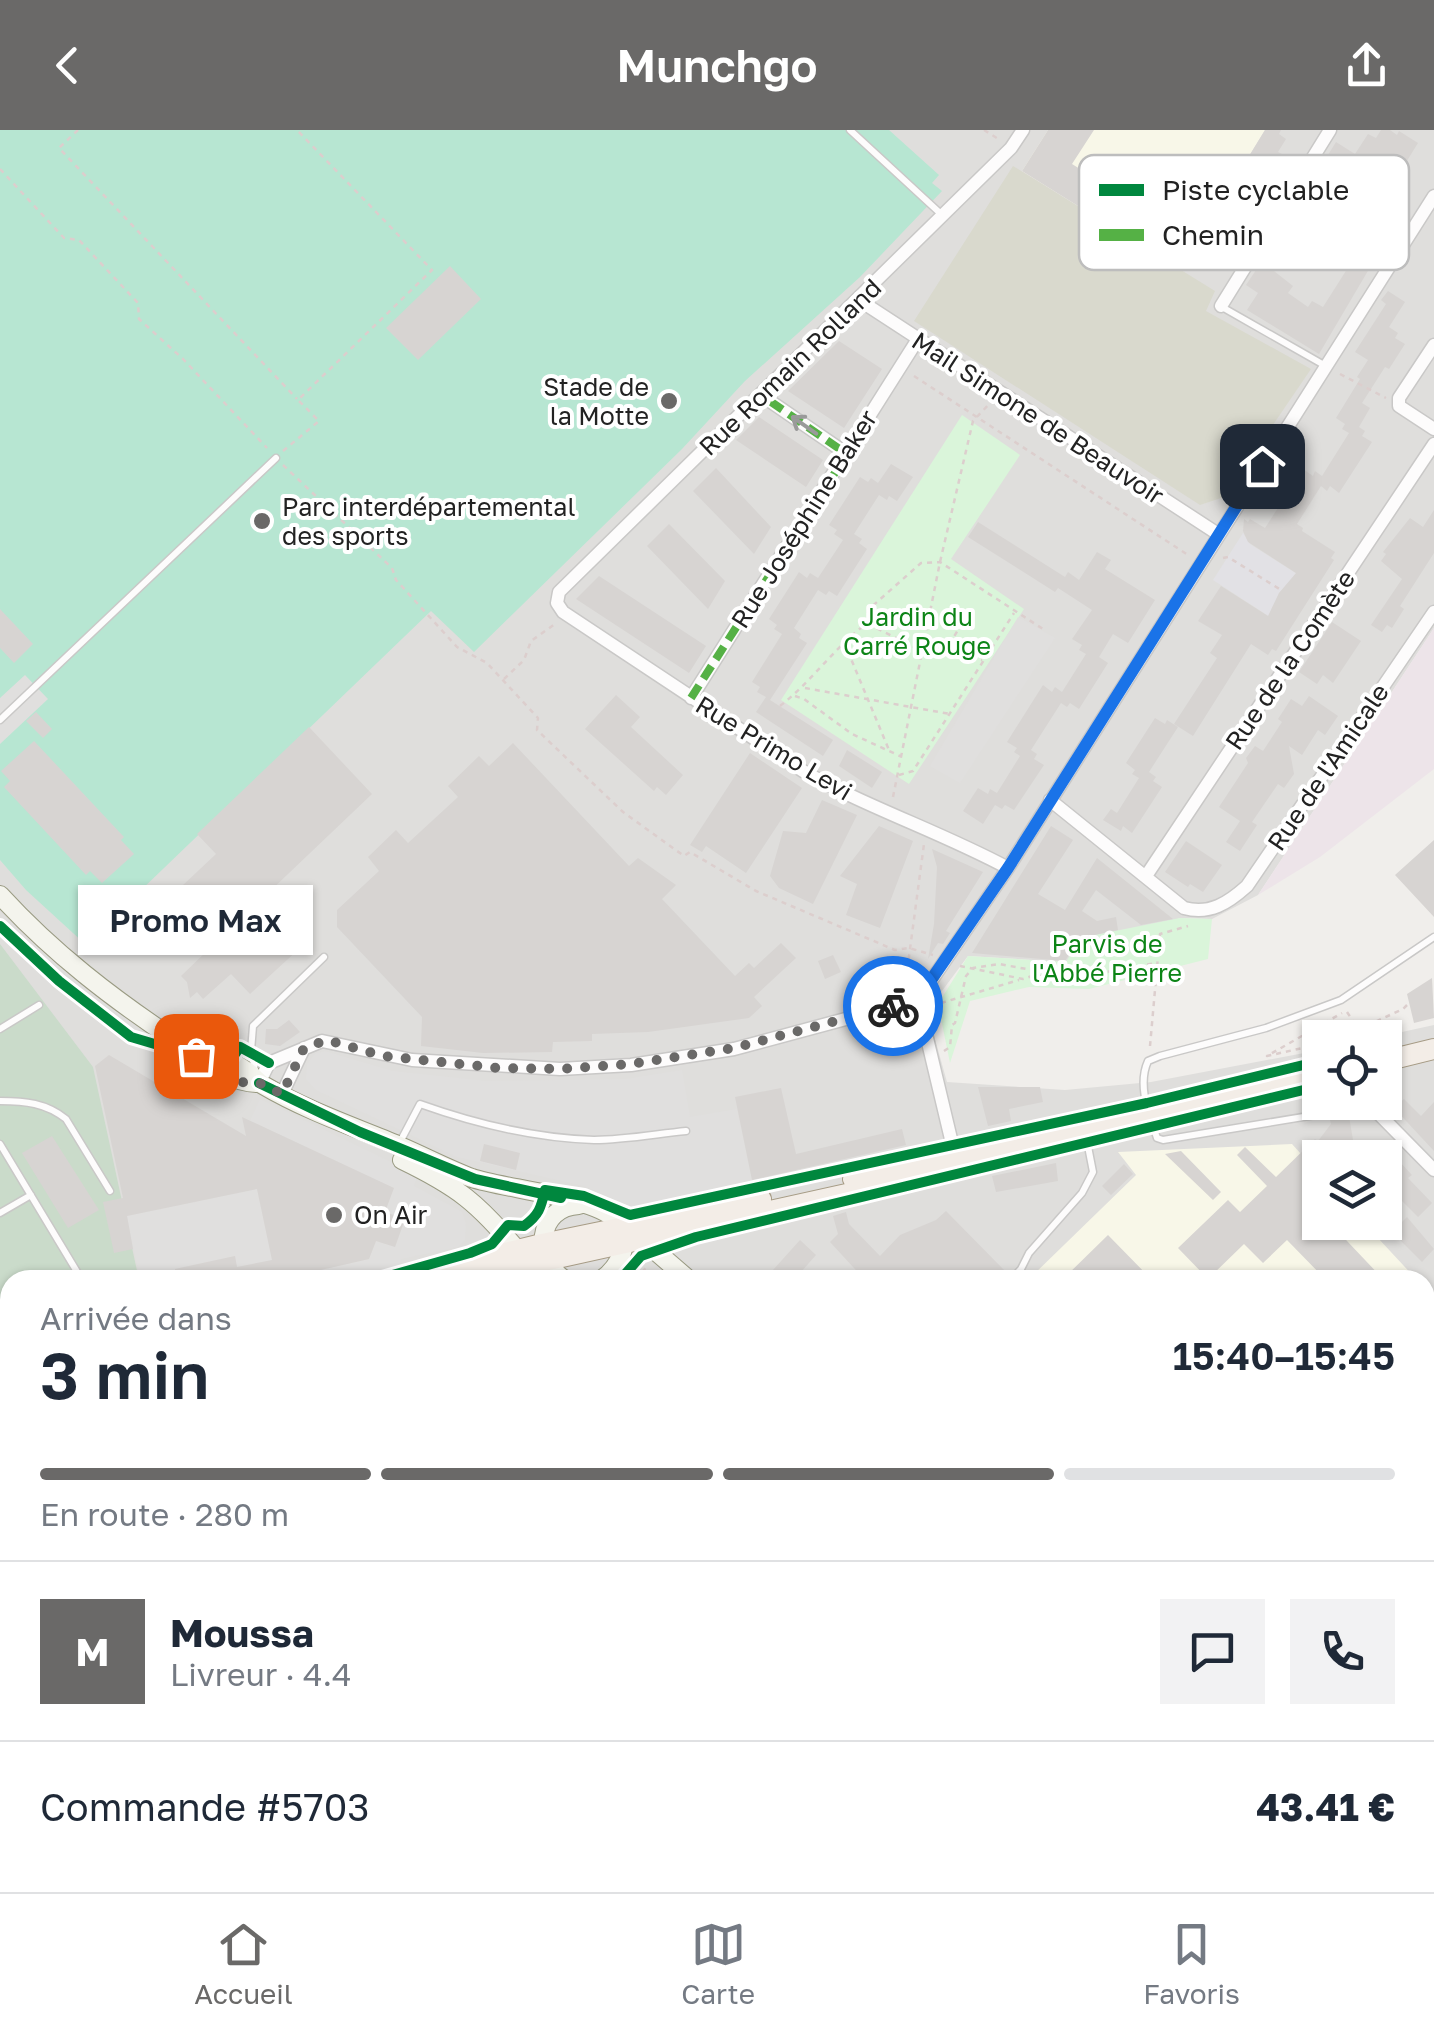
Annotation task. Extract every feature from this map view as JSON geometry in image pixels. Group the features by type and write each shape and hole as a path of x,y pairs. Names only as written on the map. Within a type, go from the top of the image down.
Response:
{"main road":[{"path":"0,896 102,990 182,1044 235,1064 259,1083 360,1132 475,1179 585,1205 609,1215 622,1235 652,1250 677,1270"},
{"path":"1402,1056 1434,1049"},
{"path":"652,1250 1063,1129 1085,1129 1302,1080"},
{"path":"360,1132 378,1148 473,1200 518,1251"},
{"path":"491,1270 544,1252 845,1182 957,1161"},
{"path":"558,1270 544,1252 546,1227 556,1214 572,1205 585,1205"},
{"path":"612,1270 617,1265 622,1235"},
{"path":"448,1270 518,1251 544,1252"}],"street":[{"name":"Rue Romain Rolland","path":"560,608 559,592 943,216 1011,148 1022,130"},
{"path":"1315,155 1330,130"},
{"path":"1409,235 1434,196"},
{"path":"1221,306 1243,270"},
{"path":"259,1083 269,1063 327,1040 383,1056 498,1068 631,1064 734,1048 866,1014 894,1006 911,990 931,980 1008,868 1387,270"},
{"name":"Mail Simone de Beauvoir","path":"858,300 1218,534"},
{"name":"Rue Joséphine Baker","path":"691,698 918,339"},
{"path":"1434,344 1400,398 1399,406 1434,429"},
{"path":"761,395 847,454"},
{"name":"Rue de la Comète","path":"1146,876 1434,444"},
{"name":"Rue Primo Levi","path":"560,608 828,785 1008,868"},
{"name":"Rue de l'Amicale","path":"1196,911 1211,910 1232,900 1247,886 1434,612"},
{"path":"1050,800 1184,908 1196,911"},
{"path":"911,990 957,1161"},
{"path":"282,1094 304,1048"},
{"path":"1384,1120 1434,1170"}],"lane":[{"path":"850,130 943,216"},
{"path":"1221,306 1326,366"},
{"path":"0,720 276,458"},
{"path":"1302,1117 1163,1140 1158,1138 1150,1114 1142,1077 1149,1060 1266,1028 1341,1000 1434,938"},
{"path":"259,1083 251,1051 253,1026 324,956"},
{"path":"0,1029 39,1005"},
{"path":"0,1101 32,1102 66,1119 110,1191"},
{"path":"398,1145 420,1104 465,1120 526,1133 596,1140 686,1131"},
{"path":"1019,1270 1028,1252 1082,1194 1093,1172 1085,1129"},
{"path":"0,1144 76,1270"},
{"path":"0,1213 30,1194"}],"path":[{"path":"78,130 59,148 319,421 276,458"},
{"path":"297,130 432,270 298,400"},
{"path":"984,130 1011,148"},
{"path":"0,169 64,238 79,240 138,303 140,319 276,458 392,568 396,580 457,646 487,663 538,718 537,730 623,812 684,856 690,852 756,891 895,950 909,948 938,956"},
{"path":"1326,366 1399,406"},
{"path":"900,367 1200,563 1228,556 1282,590"},
{"path":"891,811 940,562 973,421 1000,393"},
{"path":"780,706 804,688 844,641 866,624 868,610 920,563 940,562 1046,630"},
{"path":"503,680 524,660 531,641 553,628 560,608"},
{"path":"898,775 913,771 1016,610"},
{"path":"944,653 969,612"},
{"path":"866,624 922,652 985,661"},
{"path":"844,641 890,753"},
{"path":"804,688 952,714"},
{"path":"793,696 804,699 852,734 902,756"},
{"path":"911,990 909,948 924,842 916,824"},
{"path":"1149,1060 1160,934 1187,928 1196,911"},
{"path":"941,1054 950,1048 952,1025 966,976 973,968 999,964 1032,970 1032,976"},
{"path":"932,996 940,1003 1032,976 1084,976 1156,964"},
{"path":"954,965 1023,979"},
{"path":"1380,1020 1409,1003"},
{"path":"1330,1020 1346,1011 1352,1020"},
{"path":"1302,1036 1267,1056 1302,1048"},
{"path":"629,1270 652,1250"},
{"path":"645,1270 652,1250"}],"shaded area":[{"path":"0,130 1434,130 1434,628 1258,895 1212,919 1180,918 1067,962 968,956 939,995 943,1004 928,1014 947,1082 1065,1090 1151,1082 1302,1053 1302,1120 1402,1120 1402,1032 1434,1025 1434,1270 0,1270"},
{"path":"1048,130 1265,130 1250,155 1079,155 1079,207 1022,171"},
{"path":"1013,166 1079,207 1079,270 1181,270 1215,291 1206,311 1311,369 1224,497 1200,505 914,321"},
{"path":"1243,533 1250,544 1297,574 1279,593 1270,617 1213,580"},
{"path":"1018,617 1055,638 960,783 930,766"},
{"path":"1434,628 1434,769 1320,857 1258,895"},
{"path":"25,675 48,699 0,744 0,698"},
{"path":"325,1051 393,1071 486,1081 626,1079 682,1070 690,1117 737,1109 752,1180 635,1208 584,1186 457,1157 316,1090 306,1079 307,1064 316,1053"},
{"path":"260,1099 418,1175 414,1186 462,1212 465,1240 458,1247 401,1259 398,1270 321,1270 369,1259 376,1241 395,1247 405,1220 385,1212 393,1188 250,1121"},
{"path":"1292,1144 1302,1155 1302,1240 1380,1240 1408,1270 1038,1270 1136,1175 1118,1152"},
{"path":"257,1189 275,1270 243,1270 237,1267 234,1256 175,1270 138,1270 127,1216"}],"green space":[{"name":"Parc interdépartemental des sports","path":"0,130 889,130 939,175 932,183 942,191 860,277 745,381 682,449 474,652 431,611 85,944 26,890 0,860"},
{"name":"Jardin du Carré Rouge","path":"962,415 1020,455 951,559 1024,609 909,784 781,700"},
{"name":"Parvis de l'Abbé Pierre","path":"1180,918 1212,919 1208,959 1089,989 1029,987 970,1001 950,1063 938,1004 968,956 1066,962 1080,938"},
{"path":"0,944 93,1067 137,1270 0,1270"}],"building":[{"path":"1048,130 1094,130 1072,164 1079,168 1079,207 1022,171"},
{"path":"1265,130 1281,130 1279,134 1286,139 1278,152 1284,155 1250,155"},
{"path":"1381,130 1397,135 1399,131 1418,143 1409,158 1328,155 1336,142 1355,154 1368,134 1376,138"},
{"path":"450,266 481,299 418,360 386,328"},
{"path":"1256,270 1275,270 1293,286 1288,293 1308,307 1312,301 1323,307 1346,270 1368,270 1319,354 1247,310 1258,293 1246,285"},
{"path":"1388,291 1405,302 1389,327 1398,333 1395,338 1405,344 1362,403 1370,408 1359,427 1365,431 1362,436 1372,442 1339,493 1330,486 1327,491 1321,486 1297,524 1335,552 1331,558 1334,560 1276,651 1272,649 1268,655 1251,644 1193,736 1174,724 1217,658 1210,653 1222,635 1198,621 1221,586 1268,616 1279,593 1296,573 1248,542 1243,531 1244,519 1265,528 1303,469 1313,476 1315,471 1322,476 1349,433 1336,418 1368,360 1355,352 1386,304 1381,300"},
{"path":"839,341 882,369 844,428 788,391"},
{"path":"759,417 823,460 806,487 736,440"},
{"path":"891,464 913,477 897,501 879,495 854,534 867,549 837,596 818,590 794,628 807,643 770,700 833,740 823,756 756,712 766,697 757,692 760,687 752,682 782,634 769,619 799,572 807,578 810,573 818,578 843,540 829,525 860,477 878,483"},
{"path":"716,468 771,527 754,554 693,491"},
{"path":"1434,510 1434,553 1400,606 1404,609 1392,628 1387,625 1382,632 1371,625 1402,579 1381,561 1386,554 1383,552 1410,518 1423,527"},
{"path":"978,522 1065,577 1068,572 1079,580 1097,552 1111,560 1105,569 1155,600 1128,643 1113,634 1099,657 1108,663 1079,709 1061,703 1031,750 1037,754 1034,759 1044,765 1014,810 995,805 983,824 963,811 978,788 988,794 990,789 997,793 1020,756 1014,752 1017,748 1007,742 1043,685 1052,692 1055,687 1062,692 1086,654 1079,650 1082,645 1072,639 1092,610 1058,588 1055,592 968,537"},
{"path":"669,524 725,581 708,609 647,546"},
{"path":"599,576 706,646 689,673 576,599"},
{"path":"0,609 33,644 14,663 0,648"},
{"path":"1332,622 1361,641 1333,683 1323,675 1317,684 1299,672"},
{"path":"616,695 640,717 631,727 683,775 666,795 657,787 654,791 585,729"},
{"path":"1309,696 1338,716 1325,735 1318,730 1302,755 1289,746 1294,774 1284,788 1278,784 1252,822 1257,825 1240,851 1226,842 1240,821 1219,807 1255,746 1263,751 1291,699 1302,706"},
{"path":"36,712 52,729 43,738 26,721"},
{"path":"1155,718 1178,727 1149,772 1162,787 1132,833 1123,826 1121,831 1103,820 1111,809 1117,813 1139,778 1126,763"},
{"path":"309,727 372,794 267,894 277,904 267,914 300,948 250,994 231,974 203,999 197,992 190,998 187,982 181,976 209,949 165,902 216,854 197,834"},
{"path":"34,741 124,837 121,840 134,854 102,883 90,871 86,875 4,787 10,781 1,771"},
{"path":"513,743 629,866 638,858 676,885 662,899 735,976 749,963 754,968 781,943 796,958 754,997 762,1006 749,1018 648,1032 592,1034 592,1041 553,1042 552,1052 483,1053 421,1046 422,1017 337,927 337,910 379,871 368,857 396,830 408,843 458,797 448,786 479,756 489,766"},
{"path":"847,750 882,772 872,788 839,766"},
{"path":"750,753 802,788 746,873 706,846 702,852 690,845"},
{"path":"822,800 857,815 813,904 779,888 770,876 783,831 806,833"},
{"path":"879,826 913,841 880,928 846,915 857,884 840,876"},
{"path":"1051,826 1073,840 1038,894 1065,910 1097,858 1173,919 1141,925 1096,890 1082,911 1097,921 1116,917 1118,930 1080,938 1065,961 972,953"},
{"path":"1434,840 1434,917 1395,875"},
{"path":"1186,841 1222,865 1203,892 1165,872"},
{"path":"932,849 983,872 946,931 950,933 928,959 937,867"},
{"path":"833,955 841,972 825,979 818,961"},
{"path":"1432,978 1434,1018 1414,1023 1407,994"},
{"path":"289,1020 300,1032 280,1046 265,1044 266,1029 277,1029"},
{"path":"109,1055 246,1136 242,1117 394,1188 385,1212 405,1219 395,1247 376,1241 369,1259 321,1270 175,1270 235,1256 237,1267 272,1260 257,1189 127,1216 133,1249 114,1253 103,1202 123,1198 95,1066"},
{"path":"978,1087 1040,1087 1043,1102 1009,1109 1011,1121 988,1126"},
{"path":"781,1088 796,1154 902,1129 906,1145 752,1180 735,1097"},
{"path":"1402,1101 1421,1116 1434,1102 1434,1151 1402,1117"},
{"path":"1330,1120 1350,1120 1353,1140 1319,1140"},
{"path":"52,1136 99,1210 68,1228 22,1153"},
{"path":"484,1144 520,1153 516,1170 480,1161"},
{"path":"1245,1147 1276,1177 1302,1152 1302,1240 1346,1240 1375,1270 1316,1270 1287,1240 1263,1263 1244,1244 1217,1270 1199,1270 1178,1248 1228,1200 1240,1212 1267,1186 1237,1155"},
{"path":"1181,1151 1221,1192 1213,1200 1165,1154"},
{"path":"1056,1163 1058,1181 996,1192 992,1176"},
{"path":"1124,1164 1133,1174 1111,1195 1102,1186"},
{"path":"1402,1164 1412,1175 1408,1178 1432,1203 1418,1217 1402,1201"},
{"path":"946,1211 1004,1270 856,1270 830,1242 838,1234 833,1216 846,1212 849,1224 880,1256 900,1235 936,1220"},
{"path":"1407,1217 1434,1249 1422,1262 1400,1240 1402,1222"},
{"path":"1108,1235 1142,1270 1072,1270"},
{"path":"800,1240 816,1255 803,1270 773,1270"}],"marked path":[{"path":"691,698 847,454 761,395"}],"cycle path":[{"path":"0,926 59,981 131,1037 158,1045 217,1079 240,1047 269,1063"},
{"path":"410,1270 492,1244 508,1225 524,1226 541,1206 545,1190 584,1196 630,1215 1147,1103 1302,1065"},
{"path":"259,1083 360,1132 475,1179 561,1198"},
{"path":"629,1270 641,1256 696,1237 1302,1090"}],"way so far":[{"path":"196,1056 228,1076 245,1083 259,1083 282,1094 304,1048 322,1040 412,1060 560,1069 631,1064 734,1048 893,1006"}],"place":[{"name":"Stade de la Motte","path":"669,401"},
{"name":"Parc interdépartemental des sports","path":"262,521"},
{"name":"Promo Max","path":"196,1056"},
{"name":"On Air","path":"334,1215"}],"route":[{"path":"893,1006 931,980 1008,868 1262,466"}]}
